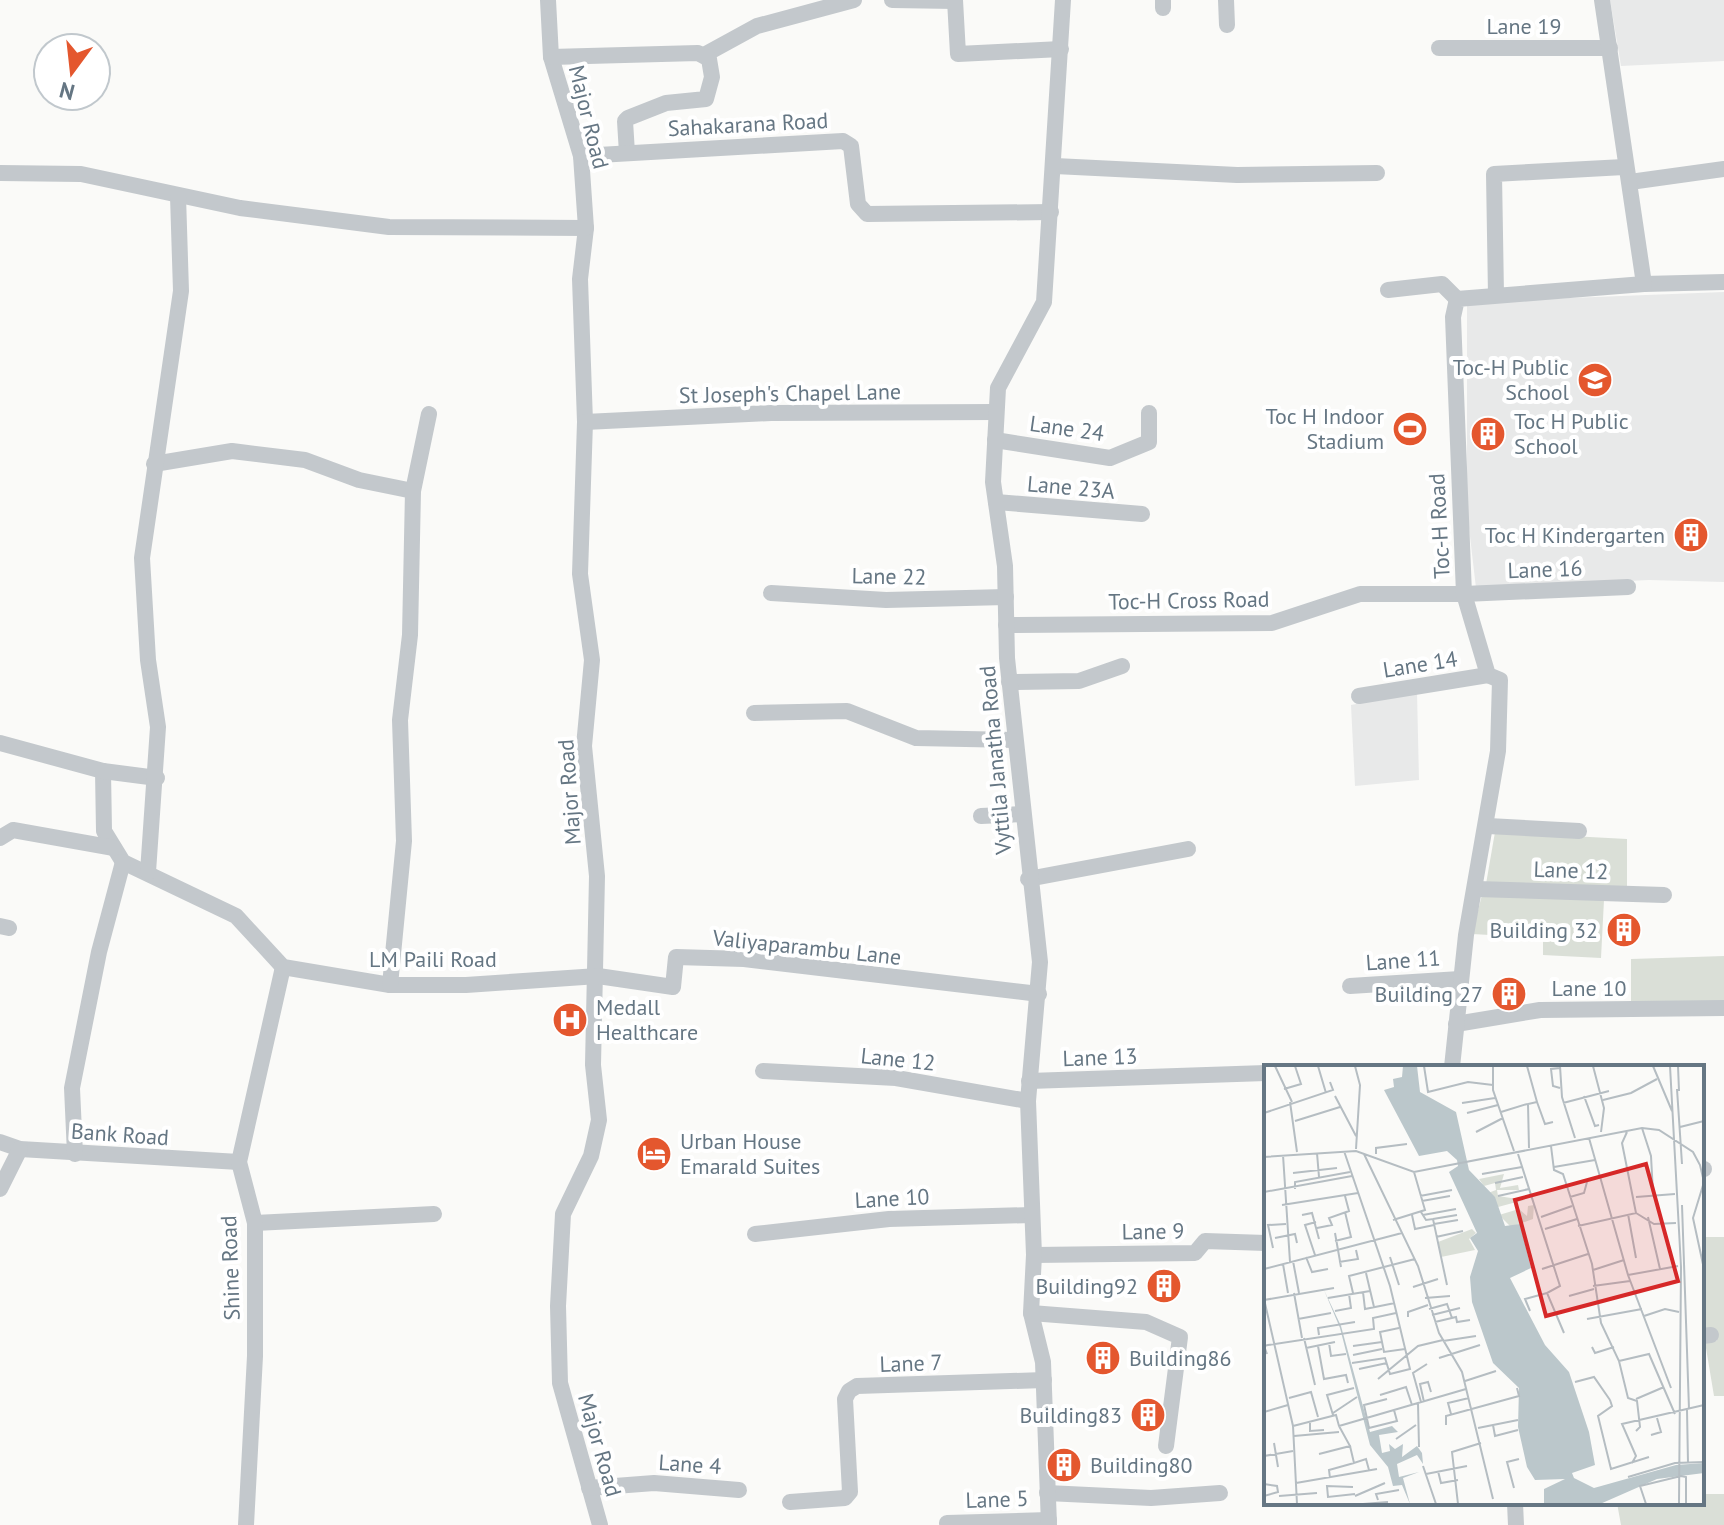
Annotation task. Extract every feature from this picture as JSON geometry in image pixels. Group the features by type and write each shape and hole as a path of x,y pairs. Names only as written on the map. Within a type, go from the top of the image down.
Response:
{"street":[{"name":"Major Road","path":"548,0 551,57 581,156 586,228 580,279 585,422 580,574 592,660 584,746 597,876 598,976 593,1065 599,1120 591,1156 563,1214 558,1306 560,1383 600,1525"},
{"path":"551,57 704,55 757,26 854,0"},
{"path":"892,0 955,1 958,54 1061,49"},
{"name":"Vyttila Janatha Road","path":"1049,1522 1044,1380 1031,1313 1034,1255 1028,1101 1040,962 1028,879 1009,682 1006,597 996,502 995,440 998,388 1044,302 1055,166 1063,0"},
{"path":"1226,0 1227,25"},
{"path":"1602,0 1644,284"},
{"name":"Lane 19","path":"1439,48 1610,48"},
{"path":"627,153 625,127 628,118 666,103 706,99 712,64 704,55"},
{"name":"Sahakarana Road","path":"581,156 843,141 853,149 858,204 867,214 1051,212"},
{"path":"1055,166 1237,175 1377,173"},
{"path":"1496,295 1494,174 1627,175 1724,169"},
{"path":"0,173 81,174 240,208 389,227 586,228"},
{"path":"148,872 157,778 158,727 148,660 142,558 181,291 178,196"},
{"path":"1388,290 1442,284 1457,299 1644,284 1724,282"},
{"name":"Toc-H Road","path":"1452,1065 1460,979 1488,826 1498,751 1500,680 1488,675 1464,594 1453,317 1457,299"},
{"name":"St Joseph's Chapel Lane","path":"585,422 771,413 996,412"},
{"name":"Lane 24","path":"995,440 1110,458 1149,442 1149,413"},
{"path":"390,985 404,841 400,720 410,635 413,491 429,414"},
{"path":"154,464 232,451 305,460 359,480 413,491"},
{"name":"Lane 23A","path":"996,502 1142,514"},
{"name":"Lane 16","path":"1464,594 1628,587"},
{"name":"Lane 22","path":"771,593 886,600 1006,597"},
{"name":"Toc-H Cross Road","path":"1006,625 1272,623 1360,594 1464,594"},
{"path":"1009,682 1079,681 1122,666"},
{"name":"Lane 14","path":"1359,696 1488,675"},
{"path":"754,713 847,711 916,738 1015,740"},
{"path":"0,743 103,771 157,778"},
{"path":"75,1154 72,1088 118,855 104,831 103,771"},
{"path":"981,816 1023,814"},
{"path":"1488,826 1579,831"},
{"path":"0,838 13,830 118,855 236,916 283,967"},
{"path":"1028,879 1188,849"},
{"name":"Lane 12","path":"1477,889 1664,895"},
{"name":"Valiyaparambu Lane","path":"598,976 673,987 676,957 744,959 1039,994"},
{"name":"LM Paili Road","path":"283,967 390,985 466,985 598,976"},
{"name":"Shine Road","path":"246,1525 255,1356 255,1223 239,1162 283,967"},
{"name":"Lane 11","path":"1350,986 1460,979"},
{"name":"Lane 10","path":"1456,1024 1540,1010 1724,1008"},
{"name":"Lane 12","path":"763,1071 896,1078 1028,1101"},
{"name":"Lane 13","path":"1029,1081 1264,1073"},
{"name":"Bank Road","path":"0,1142 20,1149 75,1154 239,1162"},
{"path":"0,1189 20,1149"},
{"path":"255,1223 434,1214"},
{"name":"Lane 10","path":"755,1234 889,1219 1031,1215"},
{"name":"Lane 9","path":"1034,1255 1195,1253 1205,1241 1264,1243"},
{"path":"1031,1313 1146,1322 1180,1337 1166,1446"},
{"name":"Lane 7","path":"790,1502 845,1498 850,1492 845,1399 849,1391 857,1386 1044,1380"},
{"name":"Lane 4","path":"589,1488 654,1483 739,1490"},
{"path":"1047,1493 1151,1498 1220,1493"},
{"path":"1515,1505 1516,1525"},
{"name":"Lane 5","path":"947,1523 1049,1522"}],"shaded area":[{"path":"1610,0 1724,0 1724,61 1621,66"},
{"name":"Toc-H Public School","path":"1724,292 1724,582 1649,580 1476,588 1467,511 1467,302"},
{"path":"1417,692 1419,780 1355,786 1351,705"},
{"path":"1495,832 1627,839 1627,888 1486,884"},
{"path":"1482,895 1604,900 1601,958 1543,955 1543,938 1472,934"},
{"path":"1724,956 1724,1003 1631,1003 1631,959"},
{"path":"1704,1237 1724,1237 1724,1396 1714,1396 1705,1342 1717,1341 1715,1330 1704,1330"},
{"path":"1704,1494 1724,1494 1724,1525 1621,1525 1617,1505 1704,1505"}],"place":[{"name":"Toc-H Public School","path":"1595,380"},
{"name":"Toc H Indoor Stadium","path":"1410,429"},
{"name":"Toc H Public School","path":"1488,434"},
{"name":"Toc H Kindergarten","path":"1691,535"},
{"name":"Building 32","path":"1624,930"},
{"name":"Building 27","path":"1509,994"},
{"name":"Medall Healthcare","path":"570,1020"},
{"name":"Urban House Emarald Suites","path":"654,1154"},
{"name":"Building92","path":"1164,1286"},
{"name":"Building86","path":"1103,1358"},
{"name":"Building83","path":"1148,1415"},
{"name":"Building80","path":"1064,1465"}]}
